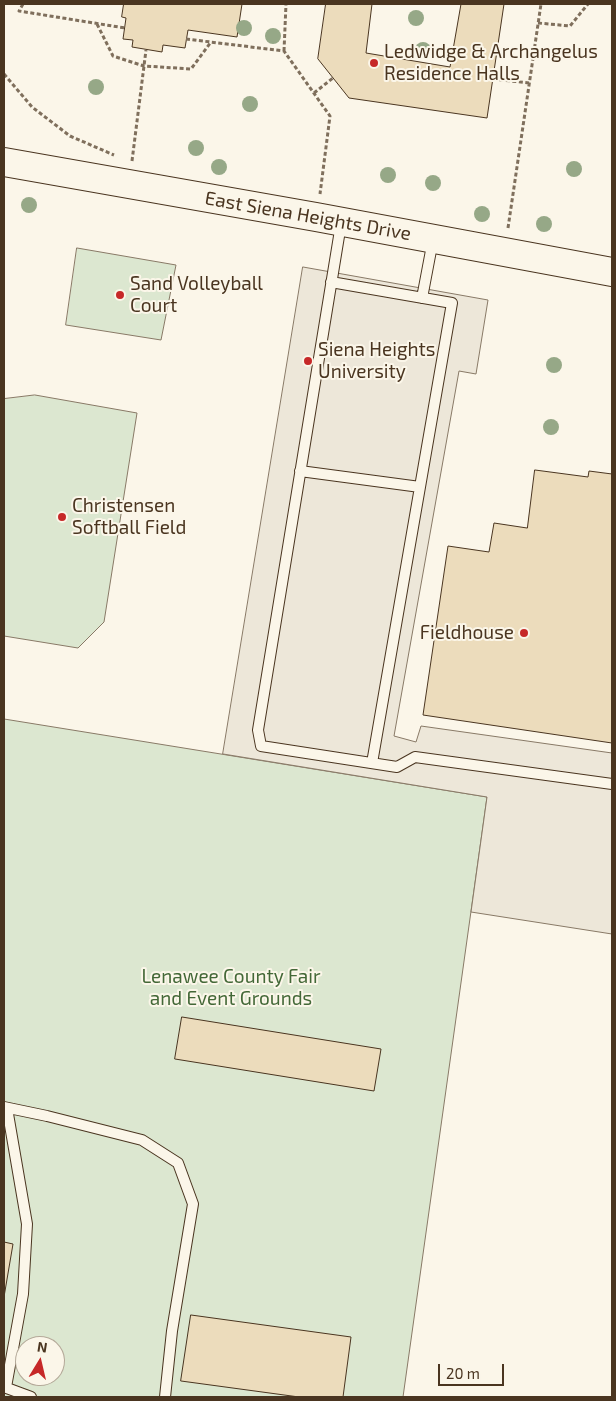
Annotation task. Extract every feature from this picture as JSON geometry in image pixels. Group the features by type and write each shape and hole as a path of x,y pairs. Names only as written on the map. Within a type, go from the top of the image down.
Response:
{"street":[{"name":"East Siena Heights Drive","path":"4,162 612,272"}],"lane":[{"path":"341,222 258,730 261,746 397,767 415,757 612,784"},
{"path":"422,298 433,239"},
{"path":"332,282 452,303 372,763"},
{"path":"300,471 420,487"},
{"path":"31,1397 5,1387 23,1294 27,1224 5,1107 142,1140 178,1163 194,1204 172,1330 165,1397"}],"path":[{"path":"23,4 19,11 125,28"},
{"path":"286,4 284,51 330,116 320,196"},
{"path":"508,229 541,4"},
{"path":"538,22 570,26 588,4"},
{"path":"97,24 113,56 144,66 191,69 211,42"},
{"path":"186,39 284,51"},
{"path":"4,74 32,107 70,136 132,163 146,50"},
{"path":"313,93 333,78"},
{"path":"493,79 529,83"}],"green space":[{"name":"Sand Volleyball Court","path":"77,248 176,265 161,340 66,325"},
{"name":"Christensen Softball Field","path":"35,395 137,413 104,622 78,648 4,636 4,399"},
{"name":"Lenawee County Fair and Event Grounds","path":"4,719 487,797 403,1397 4,1397"}],"shaded area":[{"path":"303,267 488,300 476,374 459,371 394,736 416,742 421,726 612,753 612,934 471,912 487,797 223,754"}],"building":[{"path":"124,4 242,4 237,37 188,30 185,48 163,45 162,52 132,47 133,40 123,39 126,18 122,17"},
{"name":"Ledwidge & Archangelus Residence Halls","path":"326,4 372,4 366,53 450,67 461,4 504,4 487,118 349,98 318,59"},
{"name":"Fieldhouse","path":"535,470 588,477 589,471 612,474 612,743 423,715 448,546 489,552 494,523 527,528"},
{"path":"182,1017 381,1049 374,1091 175,1059"},
{"path":"4,1242 13,1244 4,1297"},
{"path":"191,1315 351,1337 343,1397 299,1397 181,1381"}],"place":[{"name":"Ledwidge & Archangelus Residence Halls","path":"374,63"},
{"name":"Sand Volleyball Court","path":"120,295"},
{"name":"Siena Heights University","path":"308,361"},
{"name":"Christensen Softball Field","path":"62,517"},
{"name":"Fieldhouse","path":"524,633"}]}
